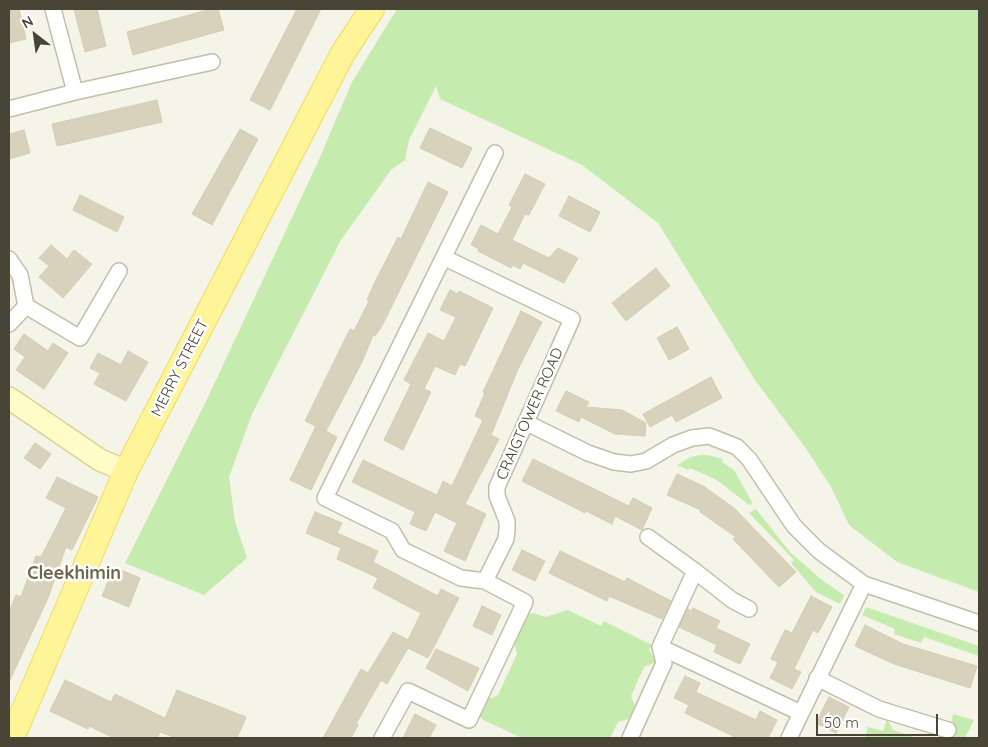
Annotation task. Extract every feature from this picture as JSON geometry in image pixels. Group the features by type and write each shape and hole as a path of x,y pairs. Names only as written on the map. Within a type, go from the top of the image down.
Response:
{"main road":[{"name":"MERRY STREET","path":"12,738 126,471 343,53 372,9"},
{"path":"9,398 100,460 126,471"}],"street":[{"path":"53,9 75,92"},
{"path":"9,109 75,92 212,62"},
{"path":"382,738 408,691 470,720 525,602 485,581 461,578 403,550 392,531 325,498 495,153"},
{"name":"CRAIGTOWER ROAD","path":"444,258 572,319 498,488 497,496 507,521 506,539 485,581"},
{"path":"9,259 20,275 26,306 80,338 119,271"},
{"path":"9,324 26,306"},
{"path":"527,423 588,453 614,462 631,464 646,461 673,445 692,438 709,436 737,447 750,459 794,526 820,551 864,584 979,623"},
{"path":"648,537 732,600 749,610"},
{"path":"630,738 664,664 660,646 695,571"},
{"path":"789,738 864,584"},
{"path":"660,646 801,713"},
{"path":"817,678 879,710 948,730"}],"green space":[{"path":"397,9 979,9 979,592 897,562 849,525 831,487 805,447 755,380 658,223 582,165 440,99 436,86 409,140 405,160 391,170 341,240 252,414 229,477 235,522 247,558 204,595 125,563 209,395 317,164 352,82"},
{"path":"699,455 723,459 722,462 734,470 753,504 749,505 717,480 690,468 688,470 677,465"},
{"path":"756,509 790,552 822,580 844,595 840,604 816,592 791,563 794,560 749,513"},
{"path":"866,607 979,646 979,656 924,637 921,643 894,634 895,629 862,615"},
{"path":"568,610 601,626 604,621 652,645 649,650 656,662 644,667 631,696 635,706 629,719 618,722 610,738 522,738 483,720 479,715 486,700 498,695 517,654 514,643 527,615 534,613 545,617"},
{"path":"953,714 974,720 965,738 948,738"},
{"path":"887,719 893,730 917,738 865,738 868,727 883,731"}],"building":[{"path":"9,9 19,9 26,39 9,43"},
{"path":"74,9 97,9 106,46 85,52"},
{"path":"211,9 218,9 224,30 133,55 127,32"},
{"path":"297,9 321,9 270,110 250,100"},
{"path":"157,100 162,122 57,146 52,124"},
{"path":"430,128 472,148 462,168 420,148"},
{"path":"240,129 258,139 212,225 192,214"},
{"path":"24,130 30,153 9,159 9,134"},
{"path":"525,174 545,184 529,215 525,214 512,240 549,258 558,248 578,258 564,283 523,263 520,269 513,265 511,268 478,251 479,249 471,245 481,225 498,234 512,207 509,205"},
{"path":"428,182 448,192 382,326 375,336 373,335 362,362 326,431 305,421 350,329 354,331 369,301 367,300 374,284 398,237 401,239"},
{"path":"80,195 124,217 117,232 73,210"},
{"path":"569,196 600,212 590,232 559,216"},
{"path":"51,245 67,259 74,250 92,264 63,298 39,277 49,266 39,258"},
{"path":"656,268 670,286 626,321 612,303"},
{"path":"450,290 458,294 459,291 493,308 465,366 460,364 455,375 435,366 424,389 431,392 403,450 384,440 411,384 404,380 428,333 444,341 456,317 440,310"},
{"path":"521,311 542,322 518,369 491,435 499,439 465,504 486,514 465,561 444,551 457,523 435,512 426,531 410,524 415,512 352,482 363,460 437,495 443,481 452,486 483,420 475,416 485,393 483,392"},
{"path":"677,327 689,349 669,360 657,338"},
{"path":"24,334 48,351 53,343 68,353 44,389 16,370 25,357 14,349"},
{"path":"128,351 148,362 126,401 94,384 100,373 90,368 98,353 121,365"},
{"path":"711,377 722,398 676,422 672,415 650,427 643,414"},
{"path":"566,391 589,402 586,407 622,410 646,423 645,436 615,434 581,417 579,422 556,411"},
{"path":"316,426 337,437 311,490 290,480"},
{"path":"35,443 51,454 40,469 24,458"},
{"path":"533,459 629,506 633,498 652,508 642,530 615,516 612,524 586,511 585,513 522,481"},
{"path":"677,474 703,486 734,508 796,572 779,587 733,539 736,537 700,512 701,510 667,495"},
{"path":"57,477 98,497 72,550 66,547 48,598 9,682 9,612 16,595 21,597 36,556 41,557 66,508 46,498"},
{"path":"315,512 342,523 337,533 378,551 373,562 438,596 441,589 459,598 428,658 408,648 387,684 381,680 356,724 358,725 351,738 323,738 361,669 368,673 393,632 408,640 421,613 373,588 378,578 337,559 341,548 306,533"},
{"path":"522,550 545,561 535,581 512,570"},
{"path":"560,551 625,582 627,578 671,601 662,619 609,596 607,601 549,573"},
{"path":"114,567 140,578 129,607 102,596"},
{"path":"811,596 832,607 818,633 813,630 794,669 801,672 792,689 770,678 778,662 771,659 785,630 792,633"},
{"path":"482,606 501,615 492,635 473,626"},
{"path":"693,608 720,621 716,628 750,644 740,664 714,652 717,645 679,627 688,609 692,611"},
{"path":"865,625 903,644 977,666 970,688 894,664 855,646"},
{"path":"436,649 479,668 468,691 426,668"},
{"path":"685,676 700,683 696,692 756,720 760,711 777,720 768,738 737,738 685,713 689,705 674,698"},
{"path":"65,680 111,702 115,694 165,718 177,690 246,717 237,738 176,738 160,732 157,738 114,738 89,726 88,729 50,711"},
{"path":"829,697 849,707 836,733 816,723"},
{"path":"415,714 436,725 429,738 403,738"}],"district":[{"name":"Cleekhimin","path":"74,574"}]}
